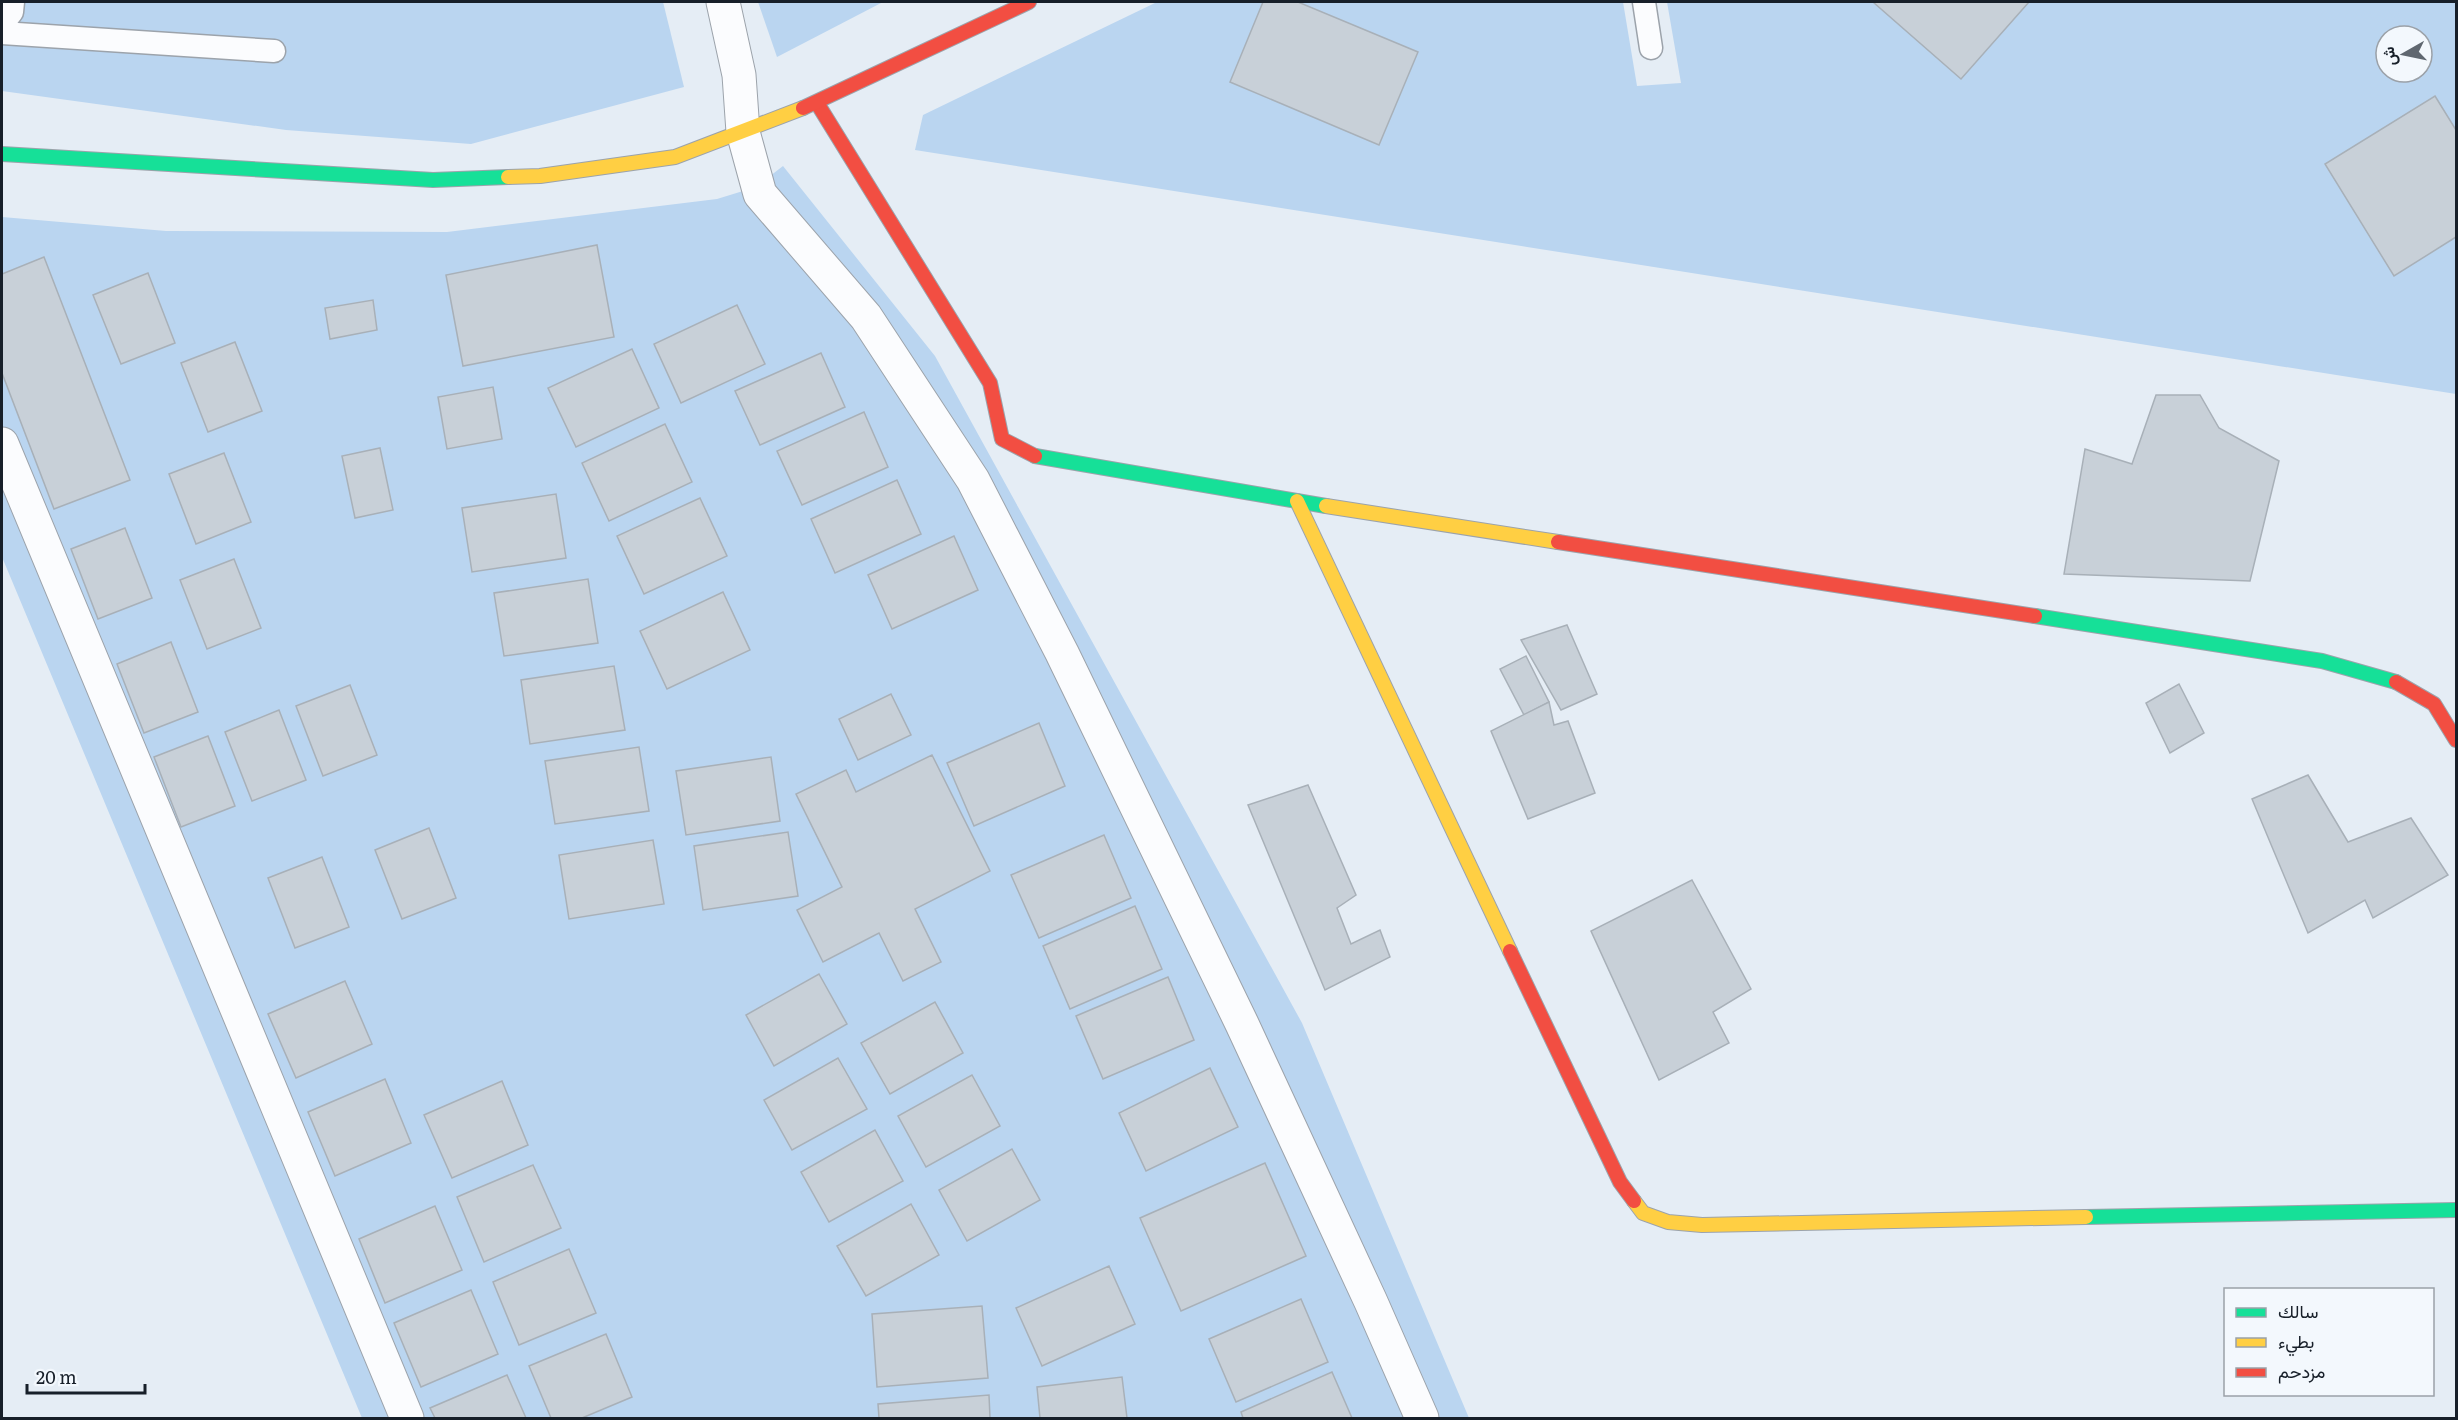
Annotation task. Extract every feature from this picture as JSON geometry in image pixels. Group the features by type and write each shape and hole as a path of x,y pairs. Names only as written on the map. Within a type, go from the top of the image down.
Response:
{"street":[{"path":"723,2 739,75 743,132 760,194 866,317 973,480 1062,653 1242,1024 1371,1302 1422,1419"},
{"path":"2,154 445,179 540,176 675,157 817,103 936,44 1029,2"},
{"path":"817,103 990,383 1002,439 1031,455 1297,501 2322,661 2391,679 2400,684 2434,704 2457,740"},
{"path":"2,444 406,1419"},
{"path":"1297,501 1620,1182 1643,1213 1668,1222 1702,1225 2457,1210"}],"lane":[{"path":"2,25 12,12 13,2"},
{"path":"1644,2 1651,48"},
{"path":"2,33 274,51"}],"shaded area":[{"path":"2,2 663,2 684,87 471,144 286,130 2,91"},
{"path":"758,2 883,2 777,57"},
{"path":"1157,2 1623,2 1637,86 1681,83 1667,2 2456,2 2456,394 915,150 923,115"},
{"path":"783,166 935,356 1302,1023 1469,1418 362,1418 2,557 2,217 166,231 447,232 717,199 756,187"}],"building":[{"path":"1263,2 1298,2 1418,52 1379,145 1230,82"},
{"path":"1873,2 2029,2 1961,79"},
{"path":"2435,96 2456,130 2456,237 2394,276 2325,164"},
{"path":"597,245 614,337 463,366 446,275"},
{"path":"44,257 130,480 54,509 2,373 2,274"},
{"path":"148,273 175,343 121,364 93,295"},
{"path":"373,300 377,330 330,339 325,308"},
{"path":"737,305 765,364 681,403 654,344"},
{"path":"235,342 262,411 208,432 181,363"},
{"path":"632,349 659,408 576,447 548,388"},
{"path":"821,353 845,407 760,445 735,391"},
{"path":"493,387 502,439 447,449 438,397"},
{"path":"2156,395 2200,395 2219,428 2279,461 2250,581 2064,574 2085,449 2132,464"},
{"path":"864,412 888,467 802,505 777,451"},
{"path":"665,424 692,482 609,521 582,463"},
{"path":"380,448 393,510 355,518 342,456"},
{"path":"224,453 251,522 196,544 169,474"},
{"path":"897,480 921,534 835,573 811,519"},
{"path":"556,494 566,558 472,572 462,508"},
{"path":"700,498 727,556 644,594 617,536"},
{"path":"125,528 152,598 98,619 71,549"},
{"path":"954,536 978,590 892,629 868,575"},
{"path":"234,559 261,628 207,649 180,580"},
{"path":"588,579 598,643 504,656 494,593"},
{"path":"723,592 750,650 667,689 640,631"},
{"path":"1567,625 1597,694 1561,710 1521,640"},
{"path":"171,642 198,712 144,733 117,664"},
{"path":"1526,656 1549,702 1524,715 1500,669"},
{"path":"614,666 625,730 530,744 521,680"},
{"path":"2179,684 2204,733 2170,753 2146,703"},
{"path":"350,685 377,755 323,776 296,706"},
{"path":"891,694 911,735 858,760 839,719"},
{"path":"1549,702 1554,725 1568,721 1595,793 1528,819 1491,731"},
{"path":"279,710 306,780 252,801 225,732"},
{"path":"1039,723 1065,786 974,826 947,763"},
{"path":"208,736 235,806 181,827 154,757"},
{"path":"639,747 649,811 555,824 545,761"},
{"path":"932,755 990,871 915,909 941,962 903,981 879,933 823,962 797,910 842,887 796,794 846,770 856,792"},
{"path":"771,757 780,821 686,835 676,771"},
{"path":"2308,775 2348,842 2411,818 2448,875 2373,918 2365,900 2308,933 2252,799"},
{"path":"1308,785 1356,895 1337,908 1351,944 1380,930 1390,957 1325,990 1248,805"},
{"path":"429,828 456,898 402,919 375,850"},
{"path":"788,832 798,896 703,910 694,846"},
{"path":"1104,835 1131,898 1039,938 1011,875"},
{"path":"653,840 664,904 569,919 559,855"},
{"path":"322,857 349,927 295,948 268,878"},
{"path":"1692,880 1751,989 1713,1012 1729,1043 1659,1080 1591,931"},
{"path":"1135,906 1162,969 1070,1009 1043,946"},
{"path":"819,974 847,1024 774,1066 746,1015"},
{"path":"1168,977 1194,1040 1103,1079 1076,1016"},
{"path":"345,981 372,1044 296,1078 268,1014"},
{"path":"935,1002 963,1053 890,1094 861,1043"},
{"path":"838,1058 867,1109 792,1150 764,1100"},
{"path":"1210,1068 1238,1127 1146,1171 1119,1113"},
{"path":"972,1075 1000,1126 926,1167 898,1116"},
{"path":"385,1079 411,1143 335,1176 308,1112"},
{"path":"502,1081 528,1145 452,1178 424,1115"},
{"path":"875,1130 903,1181 829,1222 801,1172"},
{"path":"1012,1149 1040,1200 967,1241 939,1190"},
{"path":"1265,1163 1306,1256 1181,1311 1140,1218"},
{"path":"533,1165 561,1228 484,1262 457,1197"},
{"path":"911,1204 939,1255 866,1296 837,1246"},
{"path":"435,1206 462,1270 385,1303 359,1239"},
{"path":"569,1249 596,1313 519,1345 493,1282"},
{"path":"1109,1266 1135,1324 1042,1366 1016,1308"},
{"path":"471,1290 498,1354 421,1387 394,1323"},
{"path":"1301,1299 1328,1362 1236,1402 1209,1339"},
{"path":"982,1306 988,1378 877,1387 872,1314"},
{"path":"606,1334 632,1397 582,1418 551,1418 529,1366"},
{"path":"1332,1372 1352,1418 1243,1418 1241,1412"},
{"path":"507,1375 526,1418 435,1418 430,1408"},
{"path":"1122,1377 1127,1418 1040,1418 1037,1387"},
{"path":"989,1395 990,1418 879,1418 878,1404"}],"traffic: fast":[{"path":"2,154 433,180 508,177"},
{"path":"1035,456 1326,506"},
{"path":"2035,616 2322,661 2396,682"},
{"path":"2086,1217 2456,1210"}],"traffic: slow":[{"path":"508,177 540,176 675,157 803,108"},
{"path":"1297,501 1510,951"},
{"path":"1326,506 1558,542"},
{"path":"1634,1201 1643,1213 1668,1222 1702,1225 2086,1217"}],"traffic: jam":[{"path":"803,108 1029,2"},
{"path":"817,103 990,383 1002,439 1035,456"},
{"path":"1558,542 2035,616"},
{"path":"2396,682 2434,704 2456,740"},
{"path":"1510,951 1620,1182 1634,1201"}]}
